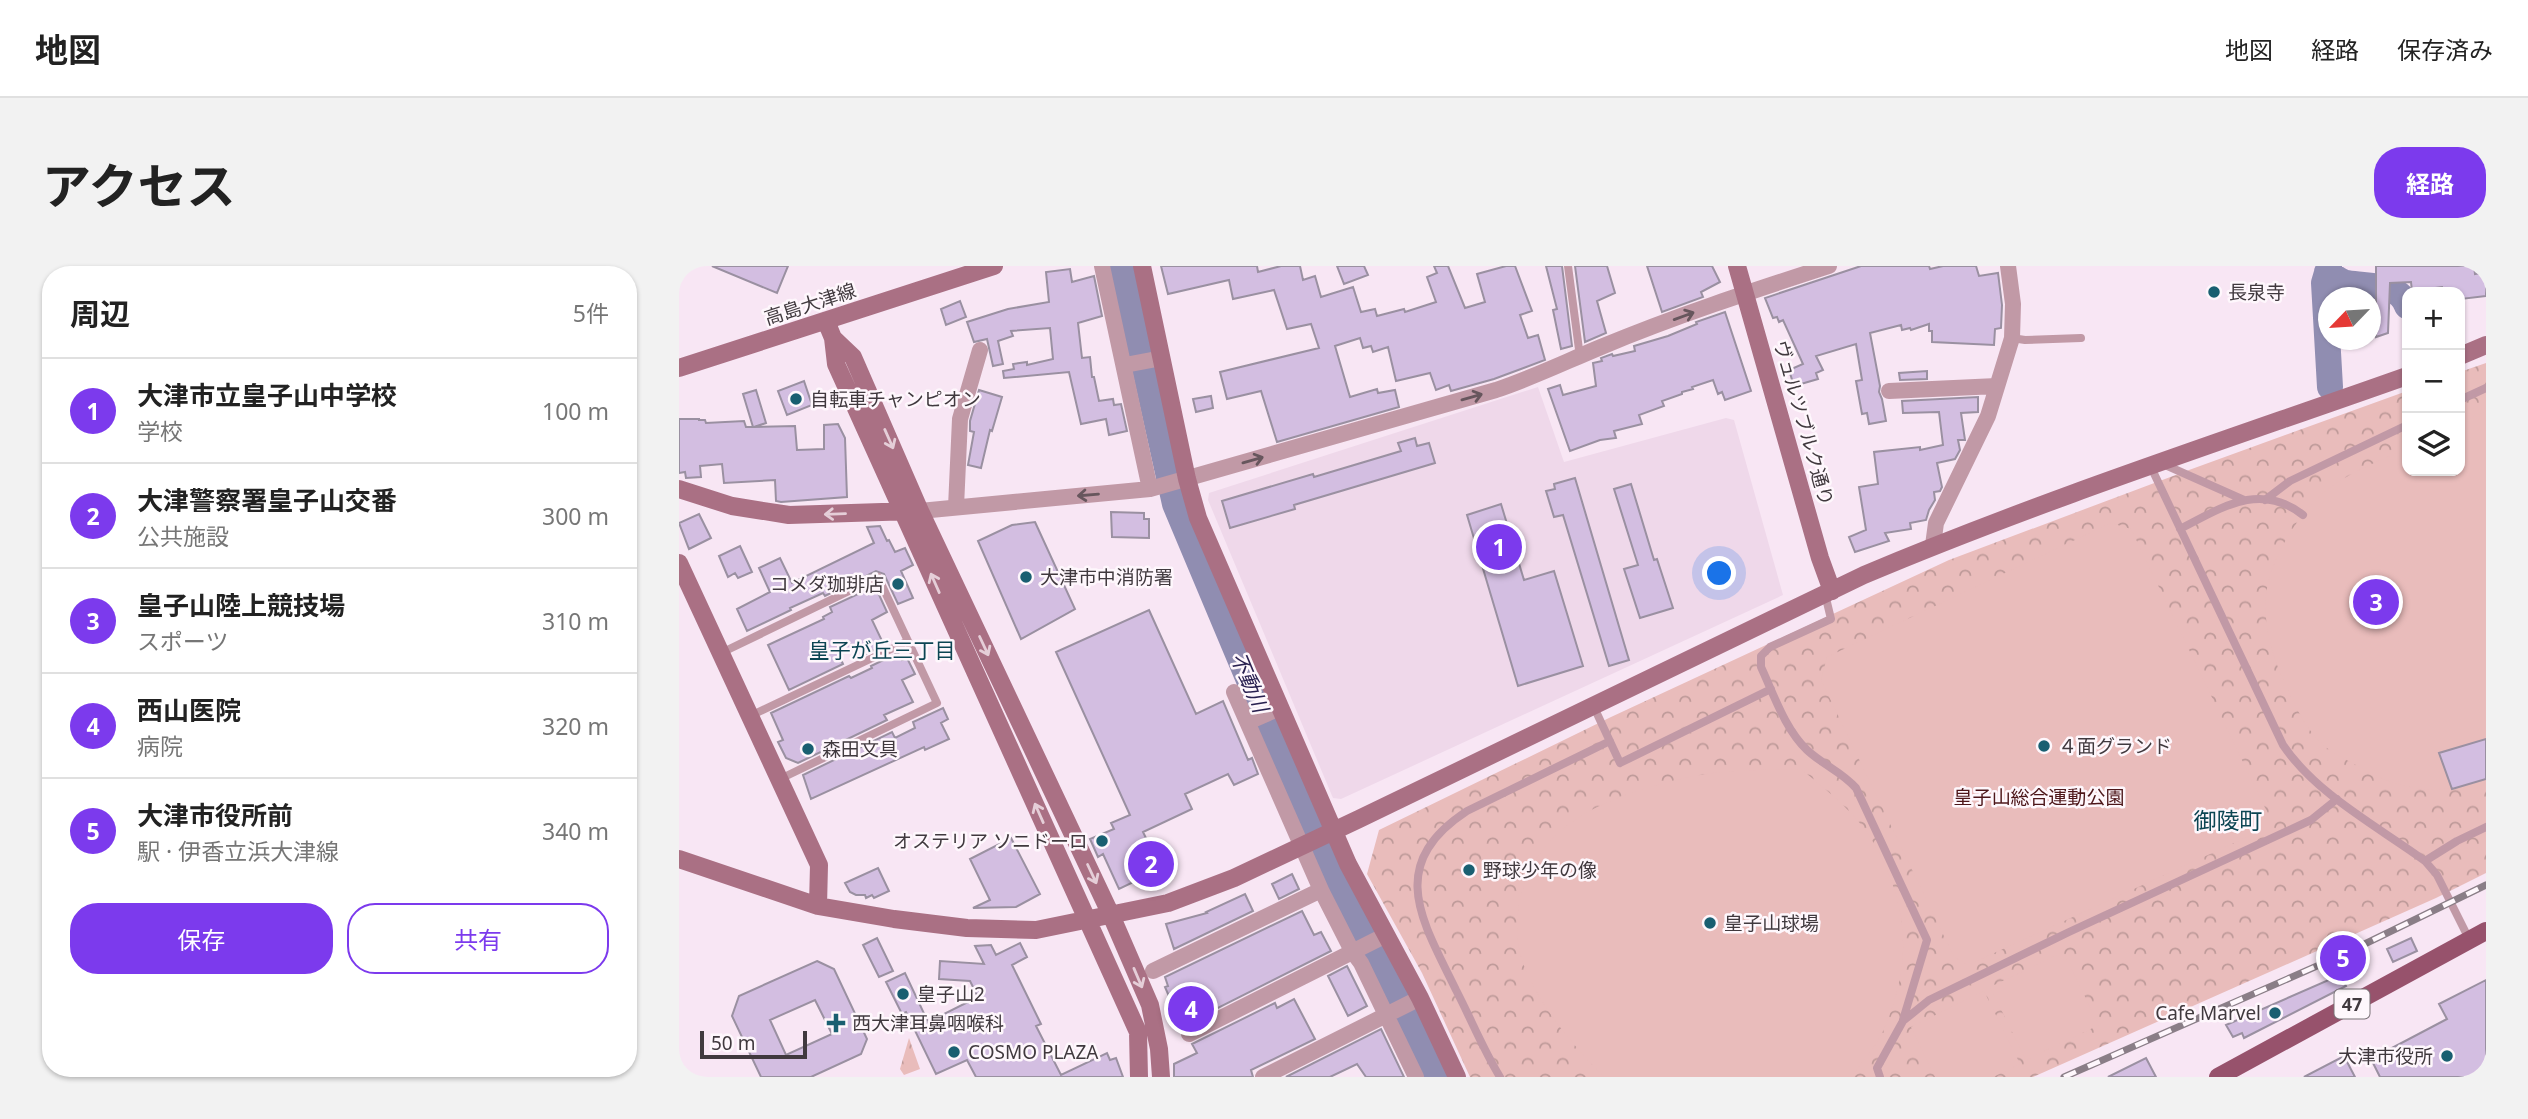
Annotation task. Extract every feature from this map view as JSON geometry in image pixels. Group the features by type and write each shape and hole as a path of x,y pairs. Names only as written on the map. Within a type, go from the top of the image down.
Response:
{"main road":[{"name":"47","path":"2218,1077 2486,931"}],"street":[{"name":"高島大津線","path":"679,368 830,330 994,266"},
{"path":"1102,266 1128,365 1153,489"},
{"path":"1142,266 1184,480 1198,518 1280,708 1329,833 1420,998 1457,1077"},
{"name":"ヴュルツブルク通り","path":"1737,266 1828,592"},
{"path":"679,489 732,506 789,515 911,511 1153,489 1496,390 1746,293 1829,266"},
{"path":"1933,545 1936,523 1988,416 2012,338 2013,304 2008,266"},
{"path":"830,330 836,364 1111,915 1150,1005 1159,1049 1161,1077"},
{"path":"2465,354 2486,345"},
{"path":"956,507 960,419 980,350"},
{"path":"1128,365 1159,358"},
{"path":"679,859 818,906 967,928 1036,930 1168,903 1234,878 1828,592 1933,545 2402,378"},
{"path":"1889,391 1997,387"},
{"path":"911,511 1138,1032 1139,1077"},
{"path":"679,563 819,865 818,906"},
{"path":"1234,692 1321,890 1352,951 1361,963 1416,1077"},
{"path":"1248,722 1280,708"},
{"path":"1153,971 1321,890"},
{"path":"1189,1034 1385,935"},
{"path":"1263,1077 1420,998"}],"lane":[{"path":"1568,266 1580,357"},
{"path":"2012,338 2081,338"},
{"path":"2465,398 2486,388"},
{"path":"2266,500 2290,481 2402,427"},
{"path":"2155,464 2244,500"},
{"path":"2155,464 2180,529 2283,745 2304,773 2425,861 2437,875 2470,940"},
{"path":"2180,529 2232,503 2244,500 2279,500 2303,515"},
{"path":"721,653 878,577 908,641 937,703 780,779"},
{"path":"1828,592 1831,619 1770,647 1761,656 1761,667 1797,738 1817,758 1846,777 1856,788 1927,940 1903,1021 1877,1068 1880,1077"},
{"path":"750,716 908,641"},
{"path":"1593,705 1620,763 1771,689"},
{"path":"1500,1077 1420,914 1418,875 1436,837 1457,817 1610,741"},
{"path":"1903,1021 1929,1000 2311,820 2337,799"},
{"path":"2425,861 2486,827"}],"shaded area":[{"path":"1538,387 1564,462 1726,418 1734,420 1783,595 1341,799 1333,798 1208,500 1209,493"}],"green space":[{"name":"皇子山総合運動公園","path":"2486,363 2486,873 2436,898 2033,1077 1470,1077 1422,973 1367,874 1379,830 1611,717 1949,560 2402,393 2402,476 2465,476 2465,370"},
{"path":"2486,411 2486,779 2450,788 2418,788 2387,780 2333,753 2306,724 2295,706 2274,656 2266,622 2267,588 2284,543 2304,513 2322,494 2357,472 2402,450 2402,476 2465,476 2465,421"},
{"name":"４面グランド","path":"2111,523 2131,529 2267,812 2258,832 1968,965 1954,957 1821,680 1827,657"},
{"name":"皇子山球場","path":"1801,769 1839,802 1866,831 1894,887 1903,933 1903,956 1893,1004 1877,1042 1851,1077 1604,1077 1552,1016 1524,966 1517,936 1517,916 1530,869 1545,847 1563,829 1609,801 1689,777 1745,770"},
{"path":"2063,952 2099,1025 2026,1060 1990,987"},
{"path":"1984,991 2020,1064 1993,1077 1935,1077 1911,1027"},
{"path":"909,1038 920,1069 904,1075 900,1069"}],"building":[{"path":"712,266 788,266 777,293"},
{"path":"1161,266 1257,266 1258,272 1281,266 1300,266 1303,280 1315,276 1321,297 1353,287 1361,312 1375,309 1377,316 1404,309 1405,312 1436,302 1427,277 1437,273 1434,266 1448,266 1465,308 1485,302 1477,274 1515,266 1532,311 1520,315 1528,338 1538,335 1545,360 1451,391 1449,385 1436,390 1430,373 1396,381 1388,347 1373,352 1371,346 1363,348 1360,338 1335,346 1350,397 1377,389 1378,393 1395,390 1399,407 1277,442 1261,391 1227,399 1220,372 1319,348 1311,324 1287,329 1274,290 1233,299 1229,280 1168,294"},
{"path":"1337,266 1364,266 1368,275 1344,284"},
{"path":"1546,266 1562,266 1572,346 1561,349 1553,310 1557,309"},
{"path":"1575,266 1607,266 1615,293 1597,301 1606,333 1585,342"},
{"path":"1647,266 1712,266 1720,282 1701,292 1703,297 1662,312"},
{"path":"1861,266 1929,266 1930,269 1943,266 1976,266 1979,276 1998,273 2002,305 2001,328 1995,329 1994,345 1932,342 1929,324 1911,330 1902,330 1901,325 1870,333 1886,421 1869,424 1867,413 1862,414 1856,381 1862,380 1856,344 1816,356 1823,370 1816,373 1818,379 1794,386 1789,370 1803,364 1783,320 1779,322 1777,317 1773,318 1765,298"},
{"path":"2376,266 2474,266 2475,274 2486,272 2486,296 2465,299 2465,287 2412,287 2411,282 2390,283 2388,333 2381,335 2381,287 2376,287"},
{"path":"1070,269 1072,282 1094,276 1102,316 1078,323 1082,358 1090,357 1099,401 1113,399 1114,405 1121,404 1127,431 1109,435 1106,419 1081,424 1069,372 1004,378 1003,371 1014,369 1013,364 1027,362 1027,365 1053,359 1050,328 1011,331 1013,336 998,341 1003,364 993,366 987,339 974,342 967,322 1008,309 1049,302 1046,272"},
{"path":"960,301 966,317 946,325 941,309"},
{"path":"1725,312 1751,391 1725,400 1722,392 1718,394 1713,380 1662,401 1664,406 1639,415 1642,424 1614,431 1616,438 1600,440 1570,451 1548,389 1560,385 1563,395 1596,386 1593,363 1602,361 1601,358 1635,351 1634,346 1668,336"},
{"path":"1927,371 1927,379 1900,380 1899,373"},
{"path":"804,381 812,405 787,415 778,391"},
{"path":"756,390 766,423 754,427 795,426 797,450 824,449 824,425 838,424 845,438 847,497 776,501 775,480 724,483 722,464 700,466 701,477 686,478 685,472 679,473 679,419 699,419 705,420 706,423 744,421 746,427 753,427 743,394"},
{"path":"979,390 1002,397 992,431 990,430 981,468 968,465 974,432 970,431 970,421"},
{"path":"1211,396 1213,408 1196,412 1193,399"},
{"path":"1978,397 1978,412 1961,413 1965,440 1958,440 1960,450 1955,459 1937,463 1942,487 1940,491 1934,492 1935,500 1926,520 1910,523 1911,529 1885,533 1889,541 1855,552 1849,537 1866,530 1859,487 1878,484 1874,452 1920,447 1920,450 1943,445 1939,412 1903,413 1902,401"},
{"path":"1415,438 1417,446 1429,443 1435,463 1294,505 1295,509 1230,528 1222,501 1401,451 1398,443"},
{"path":"1575,478 1629,660 1609,666 1563,515 1554,517 1546,491 1555,489 1554,484"},
{"path":"1631,484 1654,560 1657,559 1673,608 1640,618 1624,569 1638,565 1614,489"},
{"path":"1501,504 1524,580 1554,571 1583,666 1518,686 1467,515"},
{"path":"1111,512 1144,513 1144,519 1149,519 1149,538 1112,537"},
{"path":"699,514 711,538 689,549 679,523"},
{"path":"1035,522 1075,609 1021,639 978,541 1012,525"},
{"path":"880,526 895,552 905,548 913,565 901,571 913,598 898,604 884,574 876,571 825,596 823,593 790,608 791,610 747,631 737,609 770,592 759,568 780,558 792,583 874,543 867,527"},
{"path":"740,546 752,572 738,578 735,573 728,577 719,556"},
{"path":"875,586 887,612 872,620 884,645 866,654 861,645 839,655 843,664 789,690 768,645 824,619 823,617 832,612 830,607"},
{"path":"1149,610 1196,714 1223,701 1248,760 1252,758 1258,774 1234,785 1228,774 1185,794 1192,809 1143,832 1159,865 1142,873 1144,877 1119,889 1103,854 1098,857 1090,839 1114,829 1111,823 1130,815 1056,652"},
{"path":"898,653 902,660 907,658 915,674 902,680 913,702 884,715 887,720 798,763 786,758 778,742 783,740 771,713 849,676 851,678"},
{"path":"943,708 948,719 941,723 949,739 925,750 924,747 811,799 803,775 892,732 895,738 915,728 913,722"},
{"path":"2486,739 2486,779 2452,789 2439,753"},
{"path":"1011,838 1040,894 1016,907 973,908 990,900 970,859"},
{"path":"878,868 889,891 874,898 872,895 866,898 865,895 850,892 845,883"},
{"path":"1292,874 1299,889 1279,899 1272,884"},
{"path":"1245,894 1253,911 1174,949 1166,924 1207,913"},
{"path":"1302,911 1314,935 1321,932 1331,951 1186,1024 1175,999 1171,1001 1165,987 1168,986 1165,977"},
{"path":"877,938 893,971 879,977 863,945"},
{"path":"2411,938 2417,951 2393,962 2387,949"},
{"path":"1020,943 1027,957 1012,965 1041,1024 1036,1026 1061,1075 1107,1053 1110,1060 1116,1058 1123,1077 976,1077 967,1060 936,1074 906,1012 902,1014 886,982 905,973 928,1022 978,997 970,981 939,979 940,961 984,964 975,946 991,945 996,955"},
{"path":"817,961 834,969 867,1039 861,1054 811,1077 761,1077 732,1016 739,996","holes":["815,1000 832,1034 786,1055 770,1020"]},
{"path":"1347,966 1367,1006 1348,1016 1328,976"},
{"path":"2340,975 2346,986 2244,1038 2242,1033 2233,1037 2226,1025"},
{"path":"2486,980 2486,1077 2380,1077 2371,1059 2447,1019 2439,1004"},
{"path":"1294,999 1315,1039 1251,1070 1253,1077 1174,1077 1174,1064 1197,1053 1192,1044 1275,1003 1277,1008"},
{"path":"1381,1029 1404,1077 1366,1077 1357,1064 1330,1077 1286,1077"},
{"path":"2344,1056 2355,1077 2304,1077"},
{"path":"2146,1058 2156,1077 2108,1077"}],"waterway":[{"name":"不動川","path":"1122,266 1175,504 1330,873 1409,1019 1437,1077"},
{"path":"2329,266 2324,283 2330,387"},
{"path":"2327,272 2344,282 2390,289 2402,297"}],"railway":[{"path":"2064,1077 2342,955 2486,885"}],"place":[{"name":"長泉寺","path":"2214,292"},
{"name":"自転車チャンピオン","path":"796,399"},
{"name":"大津市立皇子山中学校","path":"1499,547"},
{"name":"大津市中消防署","path":"1026,577"},
{"name":"コメダ珈琲店","path":"898,584"},
{"name":"皇子山陸上競技場","path":"2376,602"},
{"name":"４面グランド","path":"2044,746"},
{"name":"森田文具","path":"808,749"},
{"name":"オステリア ソニドーロ","path":"1102,841"},
{"name":"大津警察署皇子山交番","path":"1151,864"},
{"name":"野球少年の像","path":"1469,870"},
{"name":"皇子山球場","path":"1710,923"},
{"name":"大津市役所前","path":"2343,958"},
{"name":"皇子山2","path":"903,994"},
{"name":"西山医院","path":"1191,1009"},
{"name":"Cafe Marvel","path":"2275,1013"},
{"name":"西大津耳鼻咽喉科","path":"836,1023"},
{"name":"COSMO PLAZA","path":"954,1052"},
{"name":"大津市役所","path":"2447,1056"}],"district":[{"name":"皇子が丘三丁目","path":"882,650"},
{"name":"御陵町","path":"2228,820"}]}
